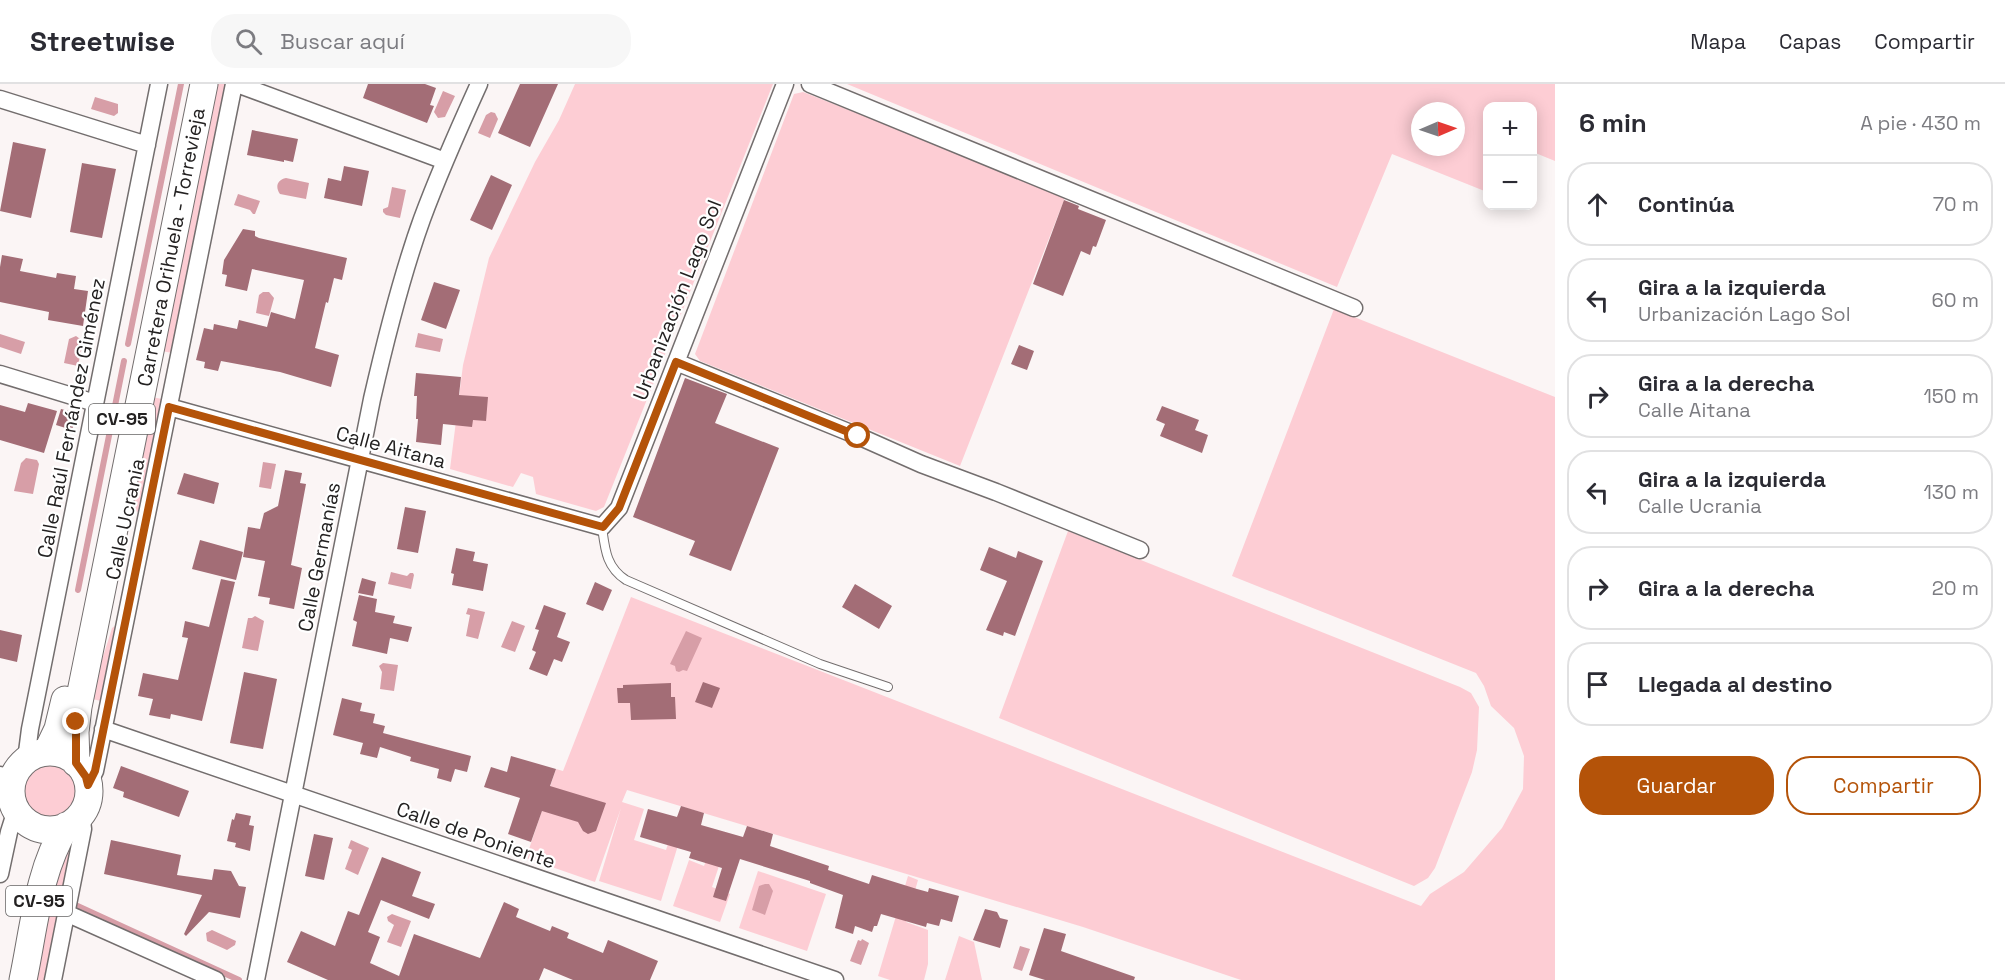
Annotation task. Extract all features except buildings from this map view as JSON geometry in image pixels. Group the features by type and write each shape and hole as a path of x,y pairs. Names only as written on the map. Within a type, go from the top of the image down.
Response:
{"main road":[{"name":"Carretera Orihuela - Torrevieja","path":"21,767 61,720 189,84"},
{"name":"Carretera Orihuela - Torrevieja","path":"82,774 75,732 78,707 204,84"},
{"path":"21,767 63,754 82,774"},
{"name":"CV-95","path":"9,980 31,866 32,844 11,791 21,767"},
{"name":"CV-95","path":"23,980 46,867 54,846 86,804 82,774"},
{"path":"22,816 46,830 74,819"}],"street":[{"name":"Calle Raúl Fernández Giménez","path":"21,767 159,84"},
{"path":"235,84 445,161"},
{"name":"Calle Ucrania","path":"82,774 95,771 235,84"},
{"name":"Calle Germanías","path":"256,980 383,348 402,278 445,161 479,84"},
{"name":"Urbanización Lago Sol","path":"603,527 619,508 785,84"},
{"path":"810,84 1354,308"},
{"path":"0,99 147,145"},
{"path":"676,362 921,464 1140,550"},
{"path":"0,374 95,403"},
{"name":"Calle Aitana","path":"169,407 603,527"},
{"name":"Calle de Poniente","path":"103,729 835,980"},
{"path":"0,874 9,832 22,816"},
{"path":"53,980 83,829 74,819"},
{"path":"66,913 216,980"}],"lane":[{"path":"603,527 605,553 618,576 820,664 888,687"}],"shaded area":[{"path":"210,84 227,84 172,353 157,350"},
{"path":"575,84 773,84 604,507 596,511 536,494 533,477 521,473 513,487 450,469 463,365 489,258"},
{"path":"847,84 1555,84 1555,161 1537,154 1537,102 1483,102 1483,190 1392,154 1337,287"},
{"path":"443,91 455,96 445,117 438,118 434,112"},
{"path":"803,92 1066,195 960,466 700,361 695,354 794,94"},
{"path":"95,97 118,104 118,113 114,116 91,109"},
{"path":"491,112 495,113 498,119 490,138 478,133 486,115"},
{"path":"286,178 309,183 306,199 280,194 278,184"},
{"path":"392,187 406,190 400,218 386,215 383,212 383,209 388,207"},
{"path":"238,194 260,201 255,214 234,205"},
{"path":"269,292 274,298 269,316 256,313 259,295"},
{"path":"1334,309 1555,397 1555,980 1241,980 1083,927 627,790 622,802 644,809 634,840 666,850 677,816 686,819 661,901 599,881 621,808 595,882 526,858 556,769 563,771 631,597 1421,906 1430,894 1464,872 1502,828 1523,789 1524,756 1514,728 1491,706 1484,686 1476,673 1232,576"},
{"path":"418,333 443,339 440,352 415,347"},
{"path":"0,334 25,342 21,354 0,347"},
{"path":"76,336 83,341 78,366 64,363 69,339"},
{"path":"152,397 162,399 140,515 133,510 130,513"},
{"path":"26,458 37,460 39,464 33,494 14,491 21,463"},
{"path":"263,462 276,464 271,489 259,487"},
{"path":"1068,531 1471,693 1479,707 1477,750 1472,772 1435,868 1428,878 1414,886 999,718"},
{"path":"391,572 407,576 413,573 411,589 388,584"},
{"path":"468,608 485,612 478,639 466,636 470,615 466,614"},
{"path":"255,616 264,621 258,651 242,648 248,618"},
{"path":"512,621 525,626 515,652 501,647"},
{"path":"118,624 101,701 92,699 112,628"},
{"path":"686,631 702,638 687,671 679,672 676,671 675,666 670,664"},
{"path":"383,663 398,665 394,691 380,689 382,672 379,666"},
{"path":"45,765 55,765 69,772 76,791 69,810 55,817 45,817 35,813 28,806 24,796 24,786 28,776 35,769"},
{"path":"74,839 46,980 30,980 55,857"},
{"path":"351,840 369,848 358,875 345,869 352,850 348,848"},
{"path":"708,855 721,860 712,887 730,894 720,922 673,906 689,860 704,866"},
{"path":"758,871 826,894 807,951 739,928"},
{"path":"908,876 918,880 906,922 928,930 928,964 924,980 890,980 878,976"},
{"path":"769,884 773,891 765,915 752,910 759,886"},
{"path":"392,914 411,921 401,947 387,942 394,925 388,921 387,917"},
{"path":"212,930 236,941 235,945 227,950 207,941 206,933"},
{"path":"959,936 974,942 982,980 945,980"},
{"path":"862,939 869,943 861,965 850,961 858,940"},
{"path":"1020,946 1030,949 1022,971 1013,968"}],"waterway":[{"path":"128,344 181,84"},
{"path":"78,590 124,361"},
{"path":"58,897 239,980"}],"route":[{"path":"76,722 76,763 86,777 88,785 95,771 169,407 603,527 619,508 676,362 858,436"}]}
